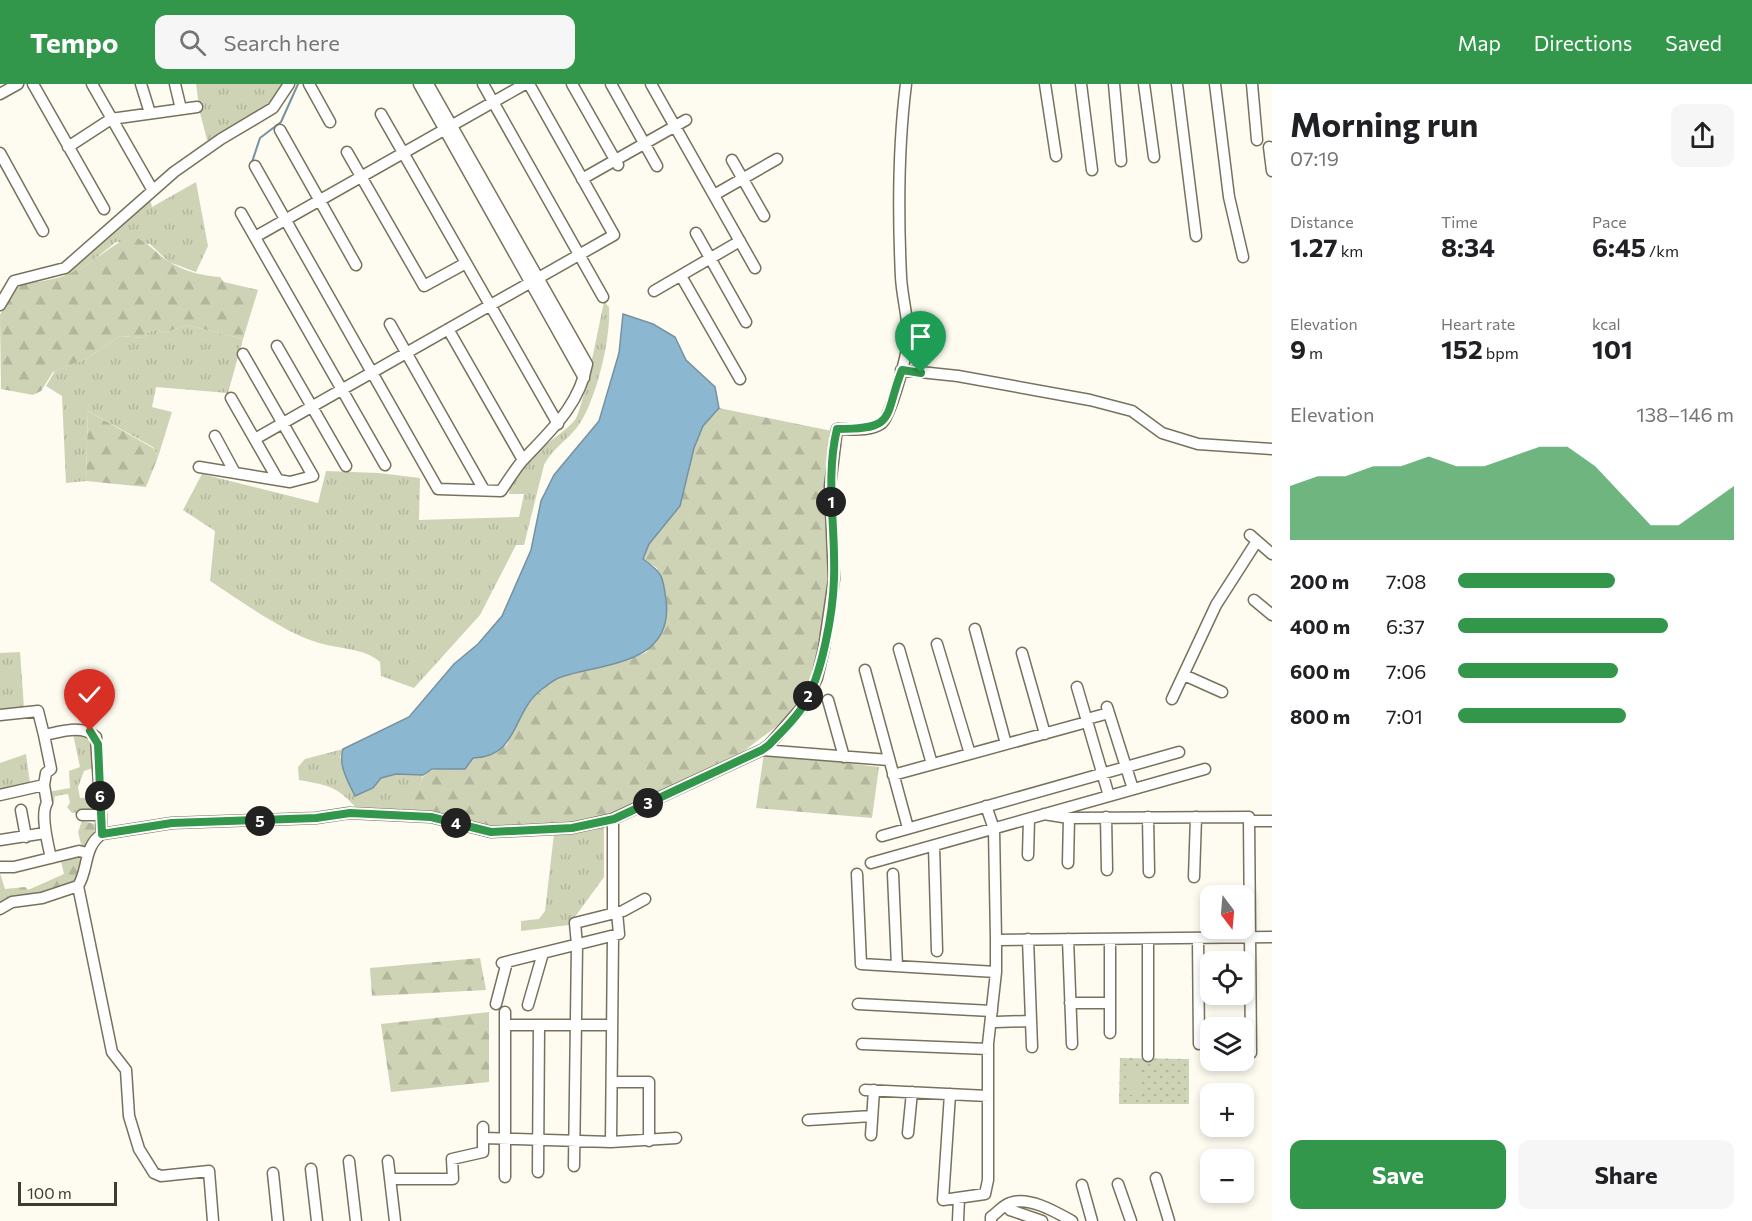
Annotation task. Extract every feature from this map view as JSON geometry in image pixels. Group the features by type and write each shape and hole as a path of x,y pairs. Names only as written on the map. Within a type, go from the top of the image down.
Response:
{"street":[{"path":"0,94 18,84"},
{"path":"33,84 104,208"},
{"path":"92,84 152,189"},
{"path":"141,84 150,112"},
{"path":"175,84 182,109"},
{"path":"0,305 14,281 65,268 152,189 220,139 273,108 289,84"},
{"path":"309,84 330,122"},
{"path":"255,166 438,489 501,490 523,460 567,414 584,378 587,364 534,280 448,128 418,84"},
{"path":"428,84 448,128"},
{"path":"483,84 603,297"},
{"path":"255,237 527,84 614,235 255,439"},
{"path":"572,84 617,163"},
{"path":"611,84 657,166"},
{"path":"651,84 755,268"},
{"path":"213,1221 212,1175 209,1171 161,1176 154,1173 139,1149 129,1116 126,1070 112,1052 78,886 87,853 96,838 102,834 172,823 316,818 350,813 431,817 491,832 572,828 614,819 769,745 805,704 817,678 824,648 834,579 830,486 837,429 869,429 881,423 890,412 902,370 908,339 901,279 900,130 906,84"},
{"path":"1045,84 1056,156"},
{"path":"1080,84 1092,170"},
{"path":"1114,84 1121,161"},
{"path":"1144,84 1154,157"},
{"path":"1177,84 1196,236"},
{"path":"1215,84 1229,197 1243,257"},
{"path":"1252,84 1257,140"},
{"path":"68,147 111,119 197,107"},
{"path":"381,114 558,424"},
{"path":"582,179 617,163 686,120"},
{"path":"280,130 356,265"},
{"path":"1269,147 1272,171"},
{"path":"347,152 424,286 466,263"},
{"path":"0,153 43,231"},
{"path":"714,195 777,159"},
{"path":"732,160 764,216"},
{"path":"241,213 385,465"},
{"path":"696,233 746,322"},
{"path":"654,291 740,242"},
{"path":"681,276 740,379"},
{"path":"390,324 484,490"},
{"path":"448,329 523,460"},
{"path":"277,346 346,466"},
{"path":"199,467 290,482 313,476 243,354"},
{"path":"902,370 958,376 1090,400 1132,411 1162,433 1197,444 1272,449"},
{"path":"231,398 278,480"},
{"path":"214,436 235,473"},
{"path":"1172,699 1216,605 1253,538 1272,554"},
{"path":"1254,600 1272,615"},
{"path":"975,629 1006,744"},
{"path":"937,644 970,754"},
{"path":"899,649 932,764"},
{"path":"1022,653 1045,734"},
{"path":"865,670 908,828"},
{"path":"1184,675 1222,692"},
{"path":"1077,687 1109,796"},
{"path":"828,700 844,757"},
{"path":"893,775 1045,734 1087,721 1108,710 1133,789"},
{"path":"0,715 38,711 51,769 46,773 44,785 47,803 44,809 45,833 51,858"},
{"path":"44,735 74,729 90,731 96,737 102,834"},
{"path":"762,750 889,760"},
{"path":"882,836 1179,752"},
{"path":"871,863 1205,769"},
{"path":"0,795 44,785"},
{"path":"950,1094 944,1200 985,1194 988,1180 988,1049 996,972 996,940 994,829 986,806"},
{"path":"21,810 26,837"},
{"path":"1044,814 1069,818 1249,817 1249,885"},
{"path":"82,815 101,815"},
{"path":"1106,817 1107,870"},
{"path":"1148,817 1149,872"},
{"path":"1194,877 1196,817"},
{"path":"1068,863 1069,818"},
{"path":"496,1004 505,962 620,934 615,913 614,819"},
{"path":"1028,855 1029,819"},
{"path":"1249,821 1272,821"},
{"path":"0,840 45,833"},
{"path":"934,846 936,951"},
{"path":"0,867 14,867 78,851 87,853"},
{"path":"857,874 861,964 996,972"},
{"path":"892,874 897,966"},
{"path":"0,909 12,902 42,898 78,886"},
{"path":"574,1166 578,945 576,923 615,913 645,899"},
{"path":"611,1142 613,936"},
{"path":"1254,938 1272,936"},
{"path":"1028,939 1032,1047"},
{"path":"1068,939 1072,1044"},
{"path":"1110,939 1110,1033"},
{"path":"1148,939 1148,1056"},
{"path":"1197,939 1199,1044"},
{"path":"996,940 1200,939"},
{"path":"1249,939 1250,1017"},
{"path":"528,1005 543,953"},
{"path":"1070,1003 1110,1003"},
{"path":"858,1004 992,1011"},
{"path":"505,1177 506,1012"},
{"path":"996,1022 1031,1021"},
{"path":"506,1024 612,1025"},
{"path":"538,1172 539,1025"},
{"path":"862,1044 988,1049"},
{"path":"612,1082 649,1082 649,1141"},
{"path":"871,1135 872,1116 869,1090 988,1096"},
{"path":"908,1133 912,1092"},
{"path":"808,1120 872,1116"},
{"path":"390,1179 453,1179 452,1159 456,1156 479,1155 483,1152 483,1132 505,1139 611,1142 676,1138"},
{"path":"349,1161 356,1221"},
{"path":"388,1161 394,1221"},
{"path":"311,1169 316,1221"},
{"path":"273,1173 278,1221"},
{"path":"1156,1178 1169,1221"},
{"path":"1118,1184 1131,1221"},
{"path":"1082,1185 1092,1221"},
{"path":"958,1221 959,1198"},
{"path":"991,1221 991,1218 1011,1211 1021,1201 1050,1209 1072,1221"},
{"path":"1011,1211 1042,1221"}],"green space":[{"path":"196,84 287,84 269,107 208,143 200,113"},
{"path":"196,182 208,246 196,272 169,262 150,244 116,242 91,262 66,277 65,274 150,199 152,207"},
{"path":"133,236 180,268 220,277 224,282 258,290 243,339 187,325 164,333 157,329 148,332 144,338 120,336 86,359 53,372 41,391 33,395 1,389 0,315 10,295 20,283 49,280 67,275"},
{"path":"604,302 609,307 608,334 597,383 580,423 544,465 524,545 516,545 480,615 414,688 381,676 380,662 374,657 359,651 319,643 292,632 210,581 215,531 183,510 202,474 318,503 326,471 379,473 420,478 419,520 519,517 524,494 509,494 512,482 526,462 575,420 587,383"},
{"path":"187,325 243,339 228,393 156,387 152,407 172,412 158,457 153,447 88,411 86,481 66,483 62,396 46,386 55,371 86,359 120,336 144,338 148,332 157,329 164,333"},
{"path":"719,408 832,431 825,471 826,541 831,580 811,680 801,702 781,723 744,751 612,814 568,824 494,827 411,810 422,778 426,773 440,769 465,769 473,758 507,745 514,726 536,694 558,677 622,662 647,652 657,568 643,559 649,544 680,506 694,448 703,426"},
{"path":"88,411 153,448 158,457 146,487 86,481"},
{"path":"20,652 24,708 0,711 0,653"},
{"path":"73,734 87,735 92,738 96,767 84,771 78,787 80,798 96,797 96,807 91,808 90,812 72,813 67,807 70,803 68,794 55,796 54,802 49,804 48,792 70,788 69,771 80,767"},
{"path":"343,749 340,758 373,788 380,778 396,774 423,775 411,810 359,811 345,796 333,788 299,780 298,767 305,759"},
{"path":"764,753 879,767 872,818 756,808"},
{"path":"26,754 30,783 0,793 0,763"},
{"path":"82,821 95,824 97,831 86,845 74,884 52,892 0,903 0,873 5,889 25,887 28,890 64,874 60,857 82,848 78,832"},
{"path":"604,826 604,877 569,925 521,931 521,921 539,919 545,911 554,834"},
{"path":"480,958 486,990 372,996 370,968"},
{"path":"489,1012 489,1082 391,1092 381,1024"},
{"path":"1120,1058 1189,1059 1189,1104 1119,1104"},
{"path":"1126,1069 1141,1069 1142,1095 1127,1095"}],"water":[{"path":"623,314 653,324 675,337 686,360 715,387 719,408 703,426 694,448 680,506 649,544 643,559 655,568 664,586 666,621 659,637 647,649 632,658 553,681 532,699 507,742 499,750 488,756 473,758 465,769 432,769 423,775 396,774 381,778 373,788 355,796 343,767 343,749 409,717 454,664 478,644 502,616 531,550 541,501 554,475 599,421 619,353"}],"waterway":[{"path":"250,168 260,138 281,122 298,84"}],"route":[{"path":"90,731 96,737 98,744 102,834 172,823 316,818 350,813 391,813 431,817 491,832 572,828 614,819 762,750 805,704 817,678 824,648 834,579 830,486 833,445 837,429 869,429 881,423 890,412 895,386 902,370 921,373"}]}
